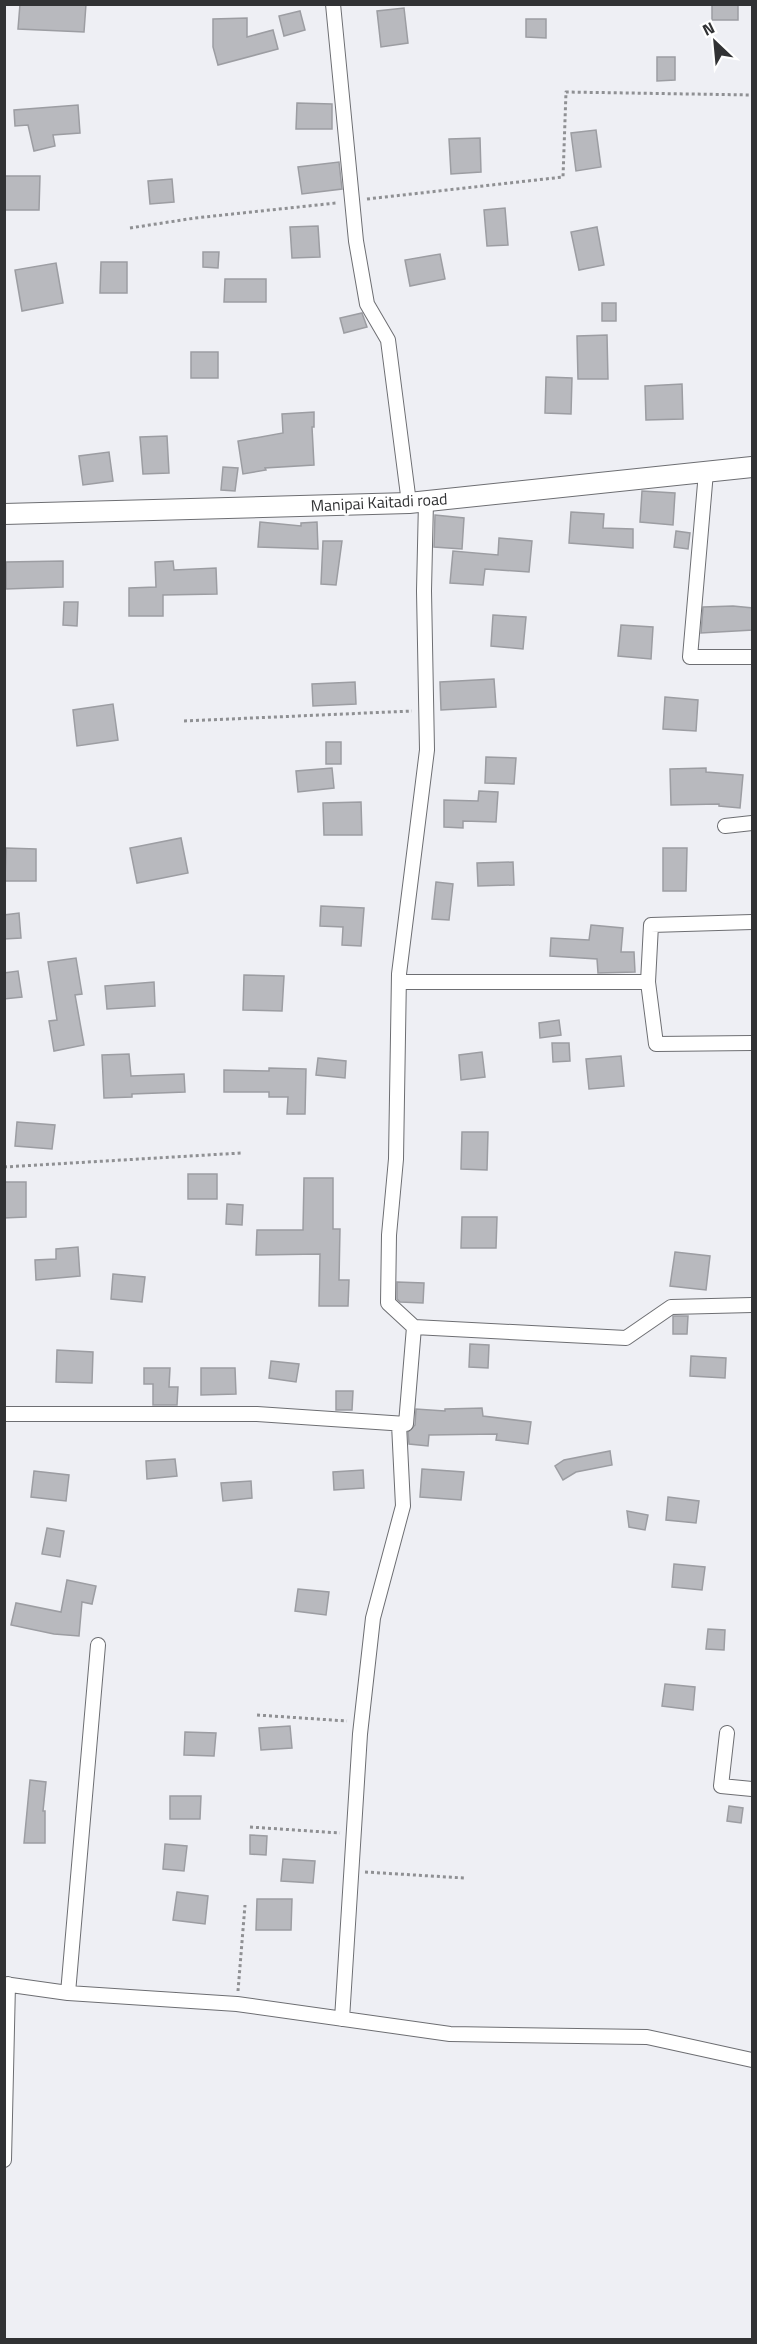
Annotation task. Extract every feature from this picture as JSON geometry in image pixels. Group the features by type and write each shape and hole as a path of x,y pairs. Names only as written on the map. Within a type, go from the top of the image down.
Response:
{"main road":[{"name":"Manipai Kaitadi road","path":"4,514 417,502 753,467"}],"street":[{"path":"333,4 356,241 367,304 388,340 417,502 423,591 427,750 399,981 396,1159 389,1235 388,1303 414,1327 626,1338 671,1307 753,1305"},
{"path":"706,472 690,657 753,657"},
{"path":"725,826 753,823"},
{"path":"753,922 651,925 648,982 656,1044 753,1043"},
{"path":"399,981 648,982"},
{"path":"4,1414 257,1414 406,1424 414,1327"},
{"path":"342,2019 361,1722 373,1618 403,1506 399,1424"},
{"path":"68,1993 98,1646"},
{"path":"727,1733 721,1786 753,1788"},
{"path":"4,2160 6,1984 68,1993 237,2004 450,2034 647,2037 753,2060"}],"path":[{"path":"130,228 195,218 563,177 566,92 753,95"},
{"path":"184,721 426,710"},
{"path":"4,1167 241,1153"},
{"path":"257,1715 361,1722"},
{"path":"250,1827 354,1833"},
{"path":"352,1871 464,1878"},
{"path":"237,2004 245,1905"}],"building":[{"path":"20,4 86,4 84,32 18,29"},
{"path":"712,4 738,4 738,20 712,20"},
{"path":"404,8 408,43 381,47 377,11"},
{"path":"300,11 305,30 284,36 279,16"},
{"path":"247,18 247,37 273,30 278,49 218,65 213,47 213,19"},
{"path":"526,19 546,19 546,38 526,37"},
{"path":"657,57 675,57 675,80 657,81"},
{"path":"297,103 332,104 332,129 296,129"},
{"path":"78,105 80,133 53,135 55,146 34,151 28,125 15,126 14,110"},
{"path":"596,130 601,167 576,171 571,133"},
{"path":"480,138 481,172 451,174 449,139"},
{"path":"339,162 342,189 302,194 298,167"},
{"path":"5,176 40,176 39,210 4,210"},
{"path":"172,179 174,202 150,204 148,181"},
{"path":"505,208 508,245 487,246 484,210"},
{"path":"318,226 320,257 292,258 290,227"},
{"path":"597,227 604,265 579,270 571,232"},
{"path":"203,252 219,252 218,268 203,267"},
{"path":"440,254 445,279 410,286 405,260"},
{"path":"101,262 127,262 127,293 100,293"},
{"path":"56,263 63,303 22,311 15,270"},
{"path":"225,279 266,279 266,302 224,302"},
{"path":"602,303 616,303 616,321 602,321"},
{"path":"362,313 367,327 344,333 340,318"},
{"path":"607,335 608,379 578,379 577,336"},
{"path":"191,352 218,352 218,378 191,378"},
{"path":"546,377 572,378 571,414 545,413"},
{"path":"682,384 683,419 646,420 645,386"},
{"path":"314,412 314,427 312,427 314,465 265,468 266,470 243,474 238,441 283,433 282,414"},
{"path":"167,436 169,473 143,474 140,437"},
{"path":"109,452 113,481 83,485 79,456"},
{"path":"223,467 238,468 235,491 221,490"},
{"path":"642,491 675,493 673,525 640,522"},
{"path":"571,512 604,514 603,528 633,529 633,548 569,543"},
{"path":"435,515 464,518 462,549 434,547"},
{"path":"260,522 301,526 301,523 317,522 318,549 258,547"},
{"path":"676,531 690,533 688,549 674,547"},
{"path":"499,538 532,541 529,572 485,569 483,585 450,583 453,551 498,555"},
{"path":"323,541 342,541 336,585 321,584"},
{"path":"63,561 63,587 6,589 6,562"},
{"path":"173,561 174,570 216,568 217,594 163,595 163,616 129,616 129,588 156,587 155,562"},
{"path":"64,602 78,602 77,626 63,625"},
{"path":"703,607 753,608 753,630 701,633"},
{"path":"493,615 526,617 523,649 491,646"},
{"path":"621,625 653,627 651,659 618,656"},
{"path":"494,679 496,707 441,710 440,682"},
{"path":"355,682 356,704 313,706 312,684"},
{"path":"665,697 698,700 696,731 663,729"},
{"path":"113,704 118,740 77,746 73,710"},
{"path":"326,742 341,742 341,764 326,764"},
{"path":"486,757 516,758 514,784 485,783"},
{"path":"332,768 334,788 298,792 296,771"},
{"path":"706,768 706,772 743,775 740,808 719,806 719,804 671,805 670,769"},
{"path":"479,791 498,792 496,822 463,821 463,828 444,827 444,800 478,801"},
{"path":"361,802 362,835 324,835 323,803"},
{"path":"181,838 188,873 137,883 130,848"},
{"path":"6,848 36,849 36,881 5,881"},
{"path":"663,848 687,848 686,891 663,891"},
{"path":"513,862 514,885 478,886 477,863"},
{"path":"436,882 453,884 449,920 432,919"},
{"path":"321,906 364,908 361,946 342,945 343,927 320,926"},
{"path":"19,913 21,938 4,939 4,915"},
{"path":"591,925 623,928 621,952 634,952 635,972 598,973 597,959 550,956 551,938 589,940"},
{"path":"76,958 82,994 75,995 84,1045 54,1051 49,1021 57,1020 48,962"},
{"path":"18,971 22,997 4,999 4,973"},
{"path":"244,975 284,976 282,1011 243,1010"},
{"path":"154,982 155,1006 107,1009 105,986"},
{"path":"559,1020 561,1035 540,1038 539,1023"},
{"path":"552,1043 569,1043 570,1061 553,1062"},
{"path":"482,1052 485,1077 461,1080 459,1055"},
{"path":"129,1054 131,1076 184,1074 185,1092 132,1094 132,1097 104,1098 102,1055"},
{"path":"621,1056 624,1086 589,1089 586,1059"},
{"path":"318,1058 346,1061 345,1078 316,1075"},
{"path":"269,1068 306,1069 305,1114 287,1114 288,1097 269,1097 269,1092 224,1092 224,1070 269,1071"},
{"path":"17,1122 55,1125 52,1149 15,1146"},
{"path":"462,1132 488,1132 487,1170 461,1169"},
{"path":"188,1174 217,1174 217,1199 188,1199"},
{"path":"304,1178 333,1178 333,1229 340,1229 339,1280 349,1280 348,1306 319,1306 320,1254 256,1255 257,1230 303,1230"},
{"path":"4,1182 26,1182 26,1217 4,1218"},
{"path":"227,1204 243,1205 242,1225 226,1224"},
{"path":"462,1217 497,1217 496,1248 461,1248"},
{"path":"78,1247 80,1276 36,1280 35,1260 56,1259 56,1249"},
{"path":"675,1252 710,1256 706,1290 670,1286"},
{"path":"113,1274 145,1277 142,1302 111,1299"},
{"path":"397,1282 424,1283 423,1303 400,1302 397,1299"},
{"path":"673,1316 688,1316 687,1334 673,1334"},
{"path":"470,1344 489,1345 488,1368 469,1367"},
{"path":"57,1350 93,1352 92,1383 56,1382"},
{"path":"691,1356 726,1358 725,1378 690,1376"},
{"path":"271,1361 299,1364 296,1382 269,1378"},
{"path":"144,1368 170,1368 169,1387 178,1387 177,1405 153,1405 153,1384 144,1384"},
{"path":"201,1368 235,1368 236,1394 201,1395"},
{"path":"336,1391 353,1391 352,1410 336,1410"},
{"path":"482,1408 483,1416 531,1422 528,1444 496,1440 497,1434 429,1435 428,1446 409,1444 408,1432 415,1425 416,1409 445,1411 445,1409"},
{"path":"610,1451 612,1465 576,1472 563,1480 555,1466 564,1460"},
{"path":"175,1459 177,1476 147,1479 146,1461"},
{"path":"422,1469 464,1472 461,1500 420,1497"},
{"path":"363,1470 364,1488 334,1490 333,1472"},
{"path":"34,1471 69,1475 66,1501 31,1497"},
{"path":"251,1481 252,1498 223,1501 221,1483"},
{"path":"668,1497 699,1501 696,1523 666,1520"},
{"path":"627,1511 648,1515 645,1530 629,1527"},
{"path":"47,1528 64,1531 60,1557 42,1554"},
{"path":"674,1564 705,1567 702,1590 672,1587"},
{"path":"67,1580 96,1586 92,1604 82,1602 79,1636 54,1634 11,1625 16,1603 61,1612"},
{"path":"298,1589 329,1592 326,1615 295,1611"},
{"path":"708,1629 725,1630 724,1650 706,1649"},
{"path":"665,1684 695,1687 693,1710 662,1706"},
{"path":"290,1726 292,1748 261,1750 259,1728"},
{"path":"185,1732 216,1733 214,1756 184,1755"},
{"path":"30,1780 46,1782 43,1811 45,1811 45,1843 24,1843"},
{"path":"170,1796 201,1796 200,1819 170,1819"},
{"path":"729,1806 743,1808 741,1823 727,1821"},
{"path":"250,1835 267,1836 266,1855 250,1854"},
{"path":"165,1844 187,1846 184,1871 163,1869"},
{"path":"283,1859 315,1861 313,1883 281,1881"},
{"path":"177,1892 208,1896 205,1924 173,1920"},
{"path":"257,1899 292,1899 291,1930 256,1930"}]}
